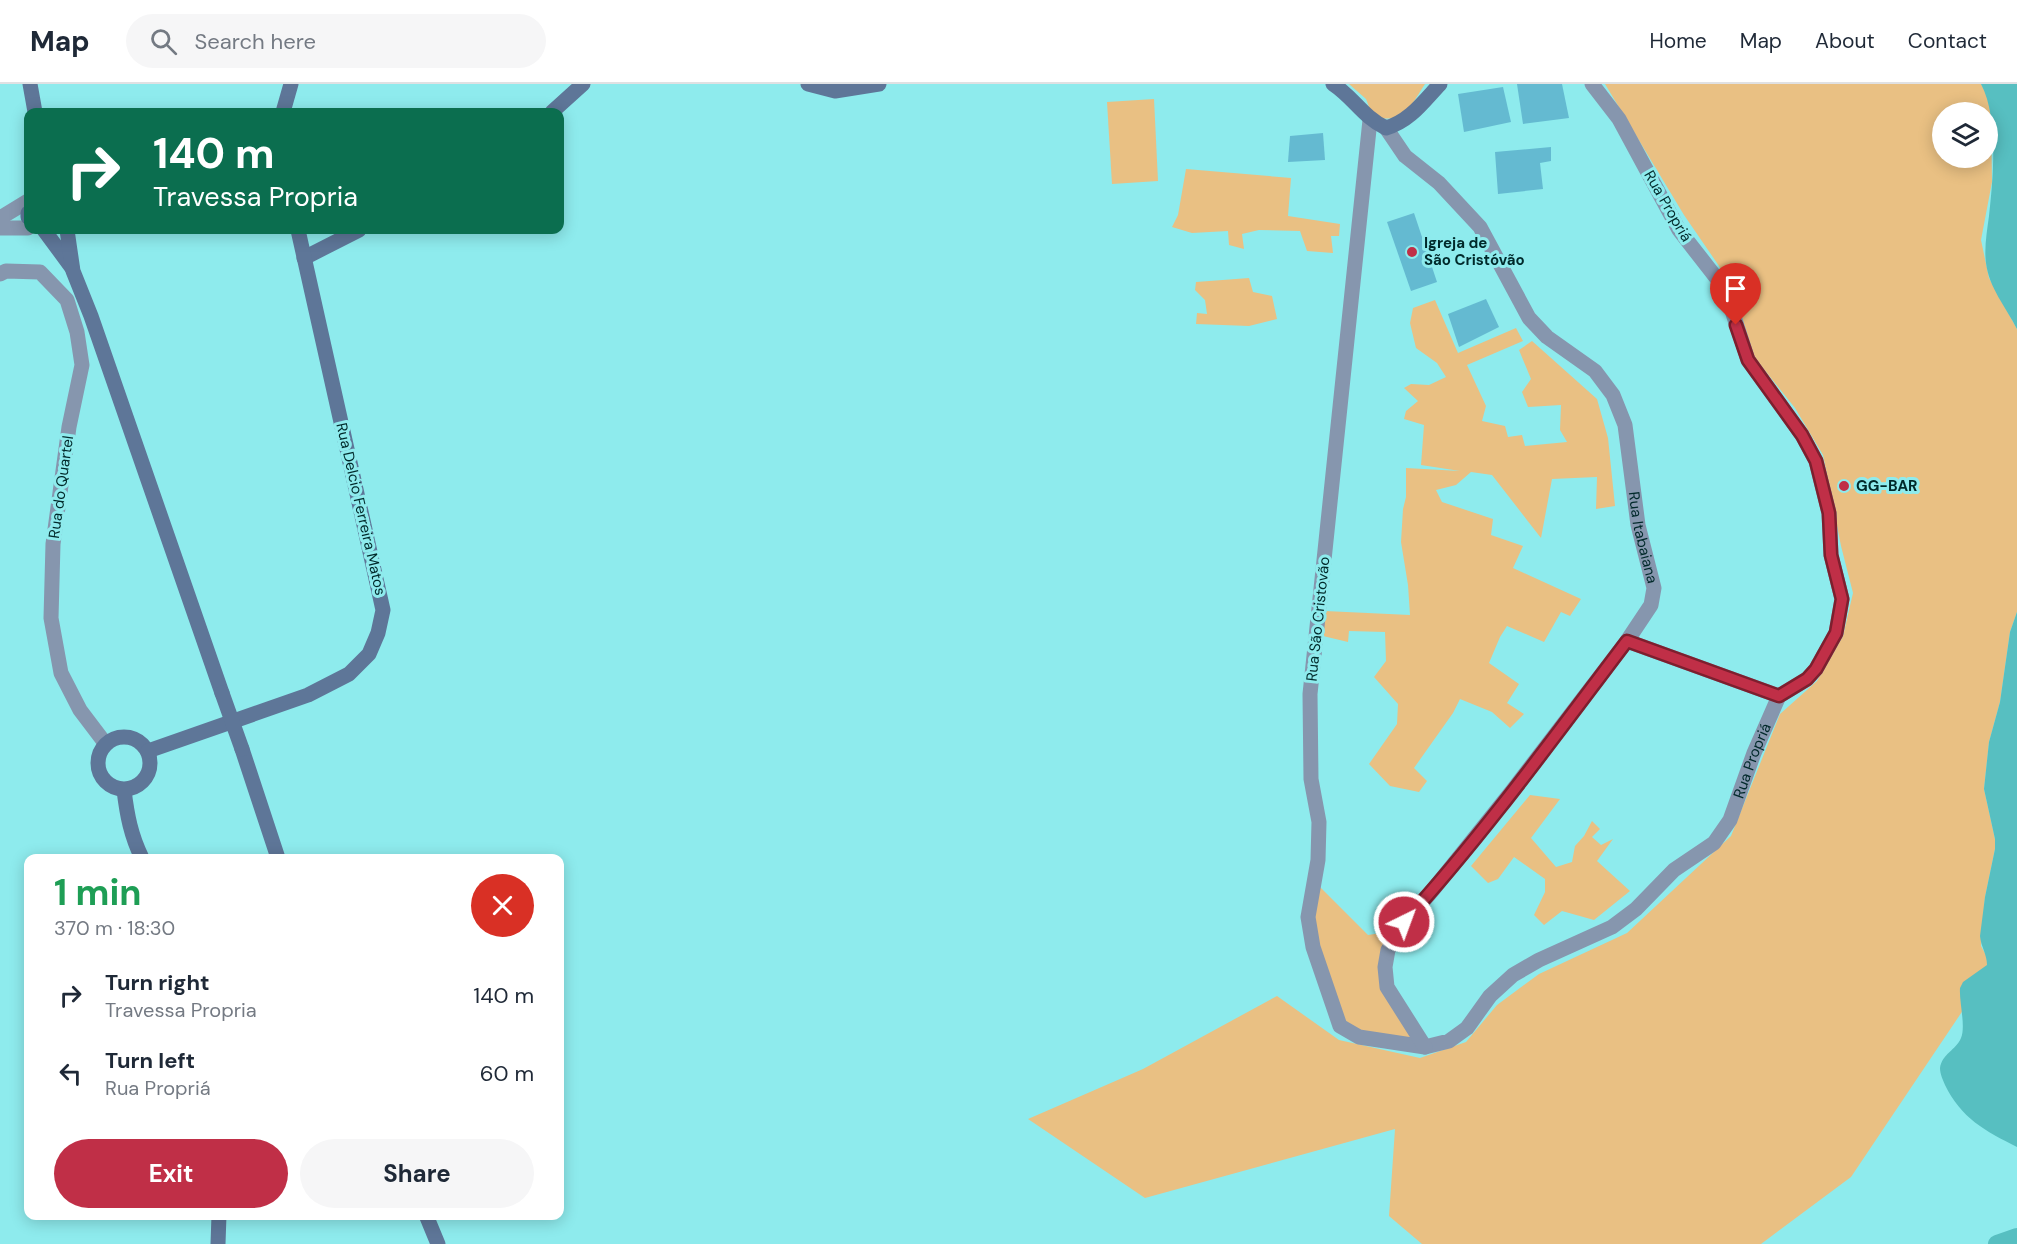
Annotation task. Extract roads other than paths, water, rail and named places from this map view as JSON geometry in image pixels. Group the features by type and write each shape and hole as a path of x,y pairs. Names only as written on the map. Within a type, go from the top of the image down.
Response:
{"street":[{"path":"30,84 34,108"},
{"path":"284,108 291,84"},
{"path":"556,108 583,84"},
{"path":"808,84 835,91 879,84"},
{"path":"1333,84 1344,92 1370,120 1386,128 1409,118 1440,84"},
{"name":"Rua Propriá","path":"1425,1047 1449,1041 1467,1028 1490,996 1513,975 1539,960 1612,927 1636,909 1674,870 1714,843 1731,820 1754,753 1779,696 1807,679 1816,669 1836,633 1842,599 1831,555 1829,513 1816,461 1802,435 1748,360 1725,289 1679,230 1619,119 1592,84"},
{"name":"Rua São Cristovão","path":"1370,120 1310,694 1311,779 1319,822 1318,860 1308,917 1313,947 1341,1026 1359,1037 1425,1047"},
{"name":"Rua Itabaiana","path":"1386,128 1405,156 1439,183 1480,227 1529,318 1547,337 1595,371 1613,395 1625,424 1638,525 1654,588 1651,605 1627,641 1505,800 1404,922 1388,950 1384,967 1387,987 1425,1047"},
{"path":"0,218 24,203"},
{"path":"0,228 24,228"},
{"path":"48,234 73,271 92,316 277,854"},
{"path":"68,234 73,271"},
{"name":"Rua Delcio Ferreira Matos","path":"148,751 308,695 349,674 369,654 378,633 383,610 298,234"},
{"path":"304,258 351,234"},
{"name":"Rua do Quartel","path":"2,272 40,272 67,300 77,332 82,365 69,427 53,544 51,618 61,673 80,710 105,743"},
{"path":"1627,641 1779,696"},
{"path":"121,736 137,739 148,751 149,771 144,780 124,790 104,781 97,766 97,758 105,743 121,736"},
{"path":"124,790 133,839 140,854"},
{"path":"218,1244 219,1220"},
{"path":"428,1220 438,1244"}],"water":[{"path":"1981,84 2017,84 2017,329 1994,289 1986,263 1992,168 1998,168 1998,102 1988,102"},
{"path":"2017,612 2017,1147 1984,1129 1966,1115 1951,1096 1940,1068 1943,1059 1961,1038 1963,1021 1960,988 1963,982 1987,965 1980,936 1995,839 1984,789 1989,742 2000,702 2010,632"}],"waterway":[{"path":"1997,1244 2017,1237"}],"place":[{"name":"Igreja de São Cristóvão","path":"1412,252"},
{"name":"GG-BAR","path":"1844,486"}]}
